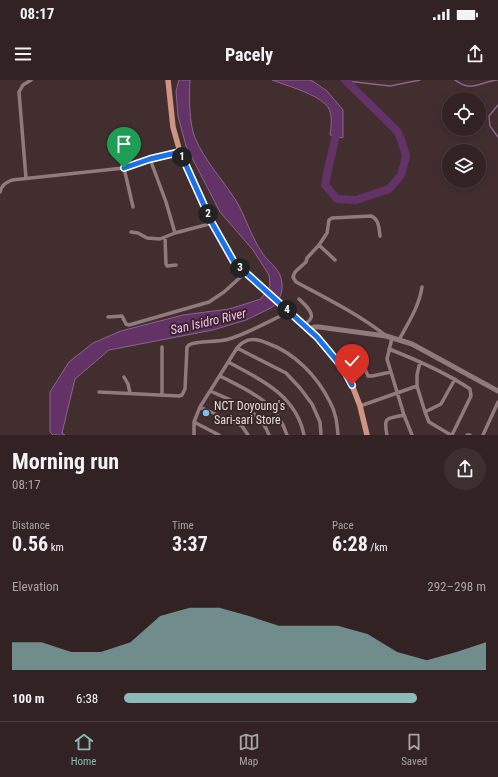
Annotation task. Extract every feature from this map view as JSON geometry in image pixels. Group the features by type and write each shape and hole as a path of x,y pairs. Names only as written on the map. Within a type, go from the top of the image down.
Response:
{"main road":[{"path":"168,80 173,127 180,152 212,223 234,262 244,273 281,304 326,346 343,368 352,385 360,406 367,435"}],"street":[{"path":"26,178 19,92 23,85 31,80"},
{"path":"0,192 1,188 6,183 26,178 124,168 150,159 180,152"},
{"path":"150,159 166,202 175,233"},
{"path":"124,168 133,207"},
{"path":"380,236 378,222 371,216 332,218 329,220 327,233 319,245 307,258 306,262 295,272 294,277 295,281 372,325 386,336"},
{"path":"131,232 160,239 175,233 212,223"},
{"path":"165,237 166,264 168,266 176,265"},
{"path":"319,245 335,260"},
{"path":"108,317 122,316 126,324 129,325 209,302 224,292 244,273"},
{"path":"399,340 417,306 422,287"},
{"path":"299,299 312,315 306,327 319,327 386,336 412,344 498,391"},
{"path":"99,392 179,396 183,393 185,388 189,344 199,342 218,342 230,339 288,312"},
{"path":"392,338 387,359 404,415 412,435"},
{"path":"194,435 194,422 200,407 237,348 244,341 257,339 276,346 291,355 311,374 330,402 336,416 338,435"},
{"path":"162,347 162,395"},
{"path":"237,348 286,373 312,404 320,422 322,435"},
{"path":"389,349 420,362 455,379 470,389 470,396 452,435 429,422 417,386 416,376 420,362"},
{"path":"357,350 368,376 391,372"},
{"path":"228,362 277,390 296,414 302,425 304,435"},
{"path":"220,376 259,396 282,421 287,435"},
{"path":"124,377 128,384 130,393"},
{"path":"425,412 441,404 455,379"},
{"path":"360,406 417,386"},
{"path":"210,391 236,402 254,413 267,429 269,435"},
{"path":"483,435 498,402"},
{"path":"200,407 242,426 248,435"},
{"path":"386,435 384,424 385,421 388,418 404,415"},
{"path":"194,422 219,435"}],"water":[{"path":"179,80 190,80 191,117 195,138 209,162 235,199 265,257 280,274 282,286 281,294 277,302 271,308 246,320 213,330 109,350 75,379 62,433 65,435 53,435 50,432 50,392 69,362 93,343 121,331 183,315 229,309 261,299 270,286 269,275 253,250 220,212 186,146 178,116 176,91"},
{"path":"272,80 311,80 327,91 343,110 343,138 330,135 331,114 328,107 323,102 310,94"}],"waterway":[{"name":"San Isidro River","path":"338,127 325,185 337,199 356,200 389,189 401,175 406,156 401,139 397,131 345,80"},
{"path":"347,81 390,86 420,80"},
{"path":"455,80 466,86 476,86 497,80"},
{"path":"498,105 489,116 490,126 498,137"}],"place":[{"name":"NCT Doyoung's Sari-sari Store","path":"206,413"}],"route":[{"path":"124,168 150,159 180,152 212,223 234,262 244,273 281,304 326,346 343,368 352,385"}]}
